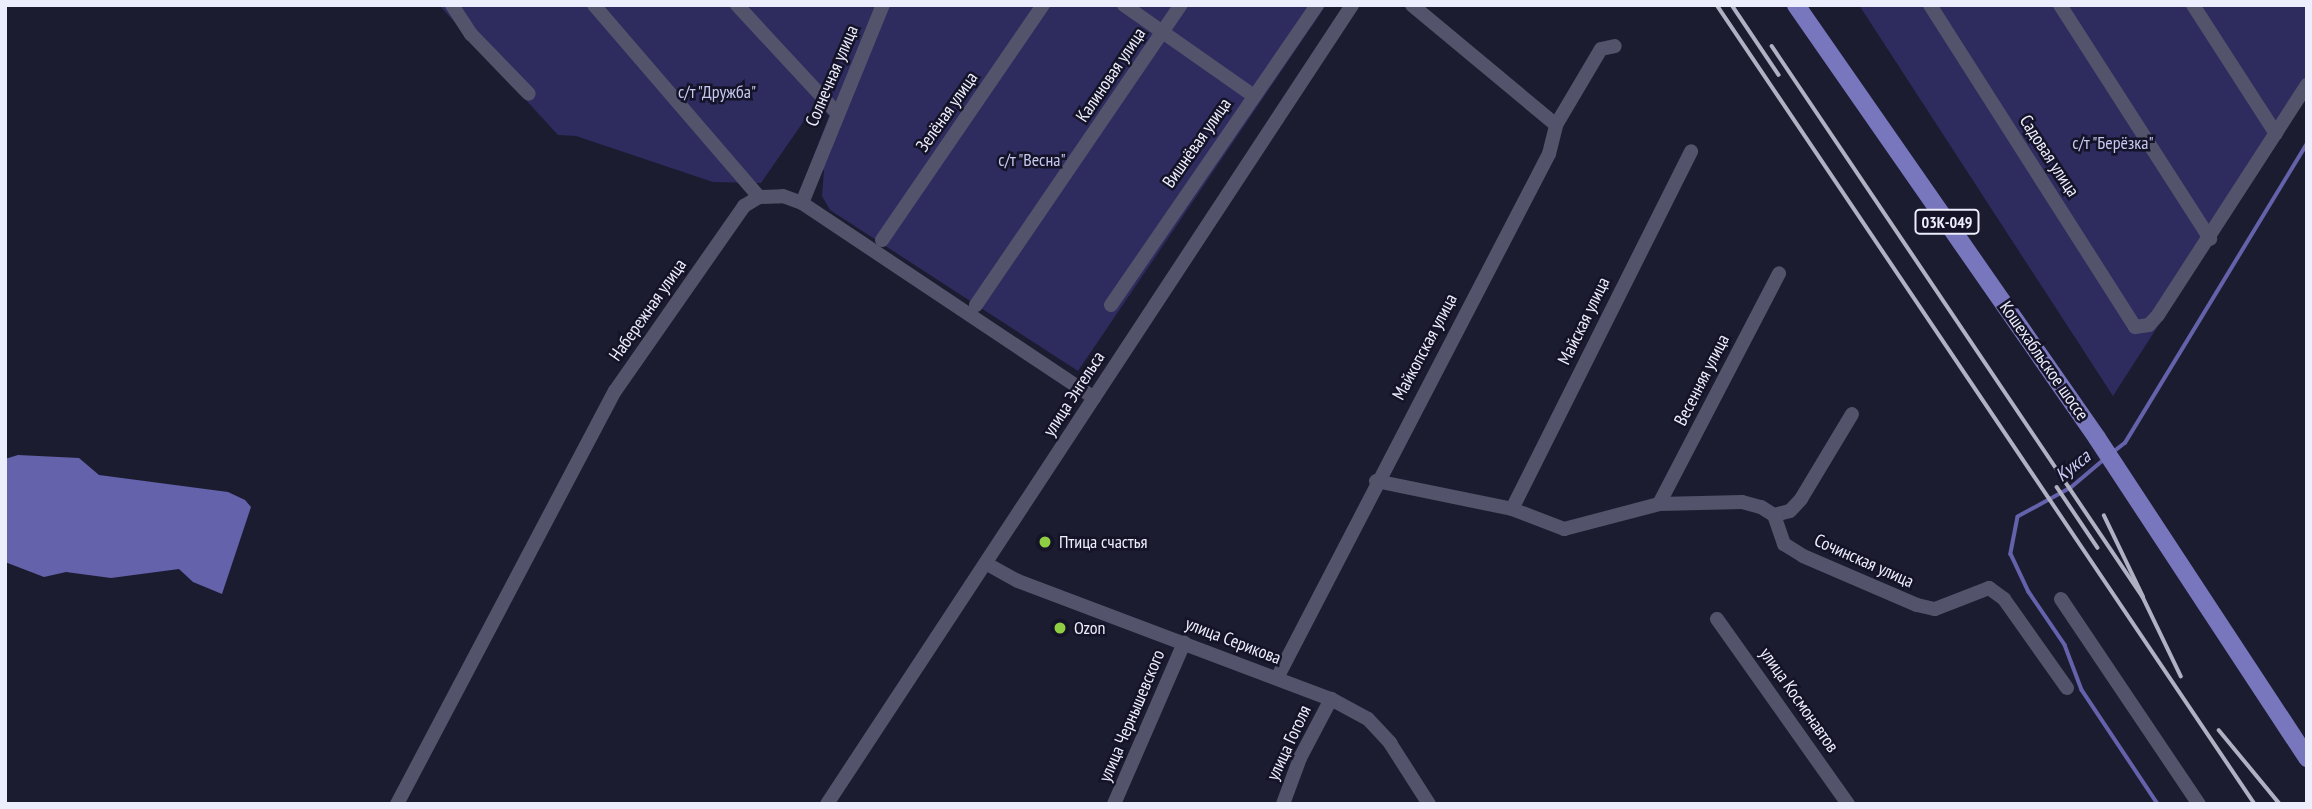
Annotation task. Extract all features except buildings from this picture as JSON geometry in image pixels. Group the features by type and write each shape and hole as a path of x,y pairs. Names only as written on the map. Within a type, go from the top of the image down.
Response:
{"main road":[{"name":"Кошехабльское шоссе","path":"1796,5 2097,438 2307,758"}],"street":[{"path":"594,5 759,197 783,196 802,204 1094,398"},
{"path":"737,5 837,113"},
{"name":"Солнечная улица","path":"802,204 816,162 882,5"},
{"name":"Зелёная улица","path":"882,240 1043,5"},
{"path":"1124,5 1254,96"},
{"name":"Калиновая улица","path":"976,304 1181,5"},
{"name":"Вишнёвая улица","path":"1111,305 1317,5"},
{"name":"улица Энгельса","path":"827,804 1352,5"},
{"path":"1412,5 1556,125"},
{"name":"Садовая улица","path":"1930,5 2135,327 2149,325 2158,315 2210,239"},
{"path":"2060,5 2210,239 2307,85"},
{"path":"2193,5 2276,134"},
{"path":"452,6 471,34 529,94"},
{"name":"Майкопская улица","path":"1277,678 1376,481 1549,154 1556,125 1601,49 1615,46"},
{"name":"Майская улица","path":"1512,509 1691,151"},
{"name":"Набережная улица","path":"397,804 615,391 744,206 759,197"},
{"name":"Весенняя улица","path":"1659,504 1779,273"},
{"path":"1376,481 1512,509 1564,529 1659,504 1742,502 1774,516 1790,511 1801,499 1852,414"},
{"name":"Сочинская улица","path":"1774,516 1784,544 1803,556 1917,605 1935,609 1989,589 2004,598 2067,688"},
{"name":"улица Серикова","path":"987,564 1018,581 1331,699 1368,719 1390,743 1429,804"},
{"path":"2061,598 2199,804"},
{"name":"улица Космонавтов","path":"1717,619 1849,804"},
{"name":"улица Чернышевского","path":"1114,804 1184,643"},
{"name":"улица Гоголя","path":"1283,804 1300,758 1331,699"}],"green space":[{"name":"с/т \"Весна\"","path":"439,5 1326,5 1078,371 830,210 822,196 824,170 811,163 829,116 817,102 761,183 713,182 576,136 558,135"},
{"name":"с/т \"Берёзка\"","path":"1859,5 2307,5 2307,94 2113,396"}],"shaded area":[{"path":"18,455 79,458 99,475 228,492 245,500 251,507 222,594 193,582 179,569 111,578 66,572 44,577 5,562 5,459"}],"waterway":[{"name":"Кукса","path":"2112,453 2125,443 2307,144"},
{"name":"Кукса","path":"2103,461 2071,488 2018,517 2011,554 2029,592 2065,645 2082,690 2158,804"}],"railway":[{"path":"1717,5 2255,804"},
{"path":"1732,5 1779,75"},
{"path":"1772,46 2143,597 2104,516"},
{"path":"2057,487 2098,548"},
{"path":"2143,597 2181,676"},
{"path":"2219,730 2280,804"}],"place":[{"name":"Птица счастья","path":"1045,542"},
{"name":"Ozon","path":"1060,628"}],"park label":[{"name":"с/т \"Дружба\"","path":"717,92"}]}
